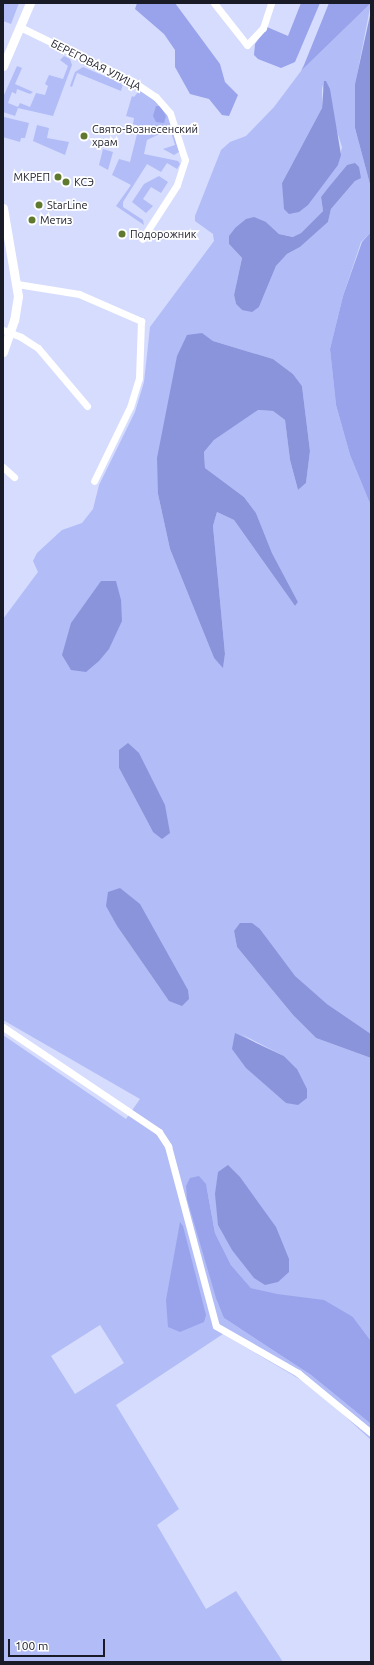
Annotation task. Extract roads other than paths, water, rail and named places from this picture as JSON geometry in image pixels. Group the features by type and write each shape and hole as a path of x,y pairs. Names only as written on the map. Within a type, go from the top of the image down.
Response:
{"street":[{"path":"5,61 30,3"},
{"path":"214,3 247,45 262,28 271,3"},
{"name":"БЕРЕГОВАЯ УЛИЦА","path":"20,27 135,83 156,97 170,112 185,160 177,185 142,239"},
{"path":"3,208 17,284 17,308 6,331 3,352"},
{"path":"17,284 75,292 141,321 139,378 130,407 94,481"},
{"path":"6,331 38,348 86,406"},
{"path":"3,467 14,477"},
{"path":"3,1027 159,1132 168,1146 216,1326 298,1374 371,1433"}],"place":[{"name":"Свято-Вознесенский храм","path":"84,136"},
{"name":"МКРЕП","path":"58,177"},
{"name":"КСЭ","path":"66,182"},
{"name":"StarLine","path":"39,205"},
{"name":"Метиз","path":"32,220"},
{"name":"Подорожник","path":"122,234"}]}
